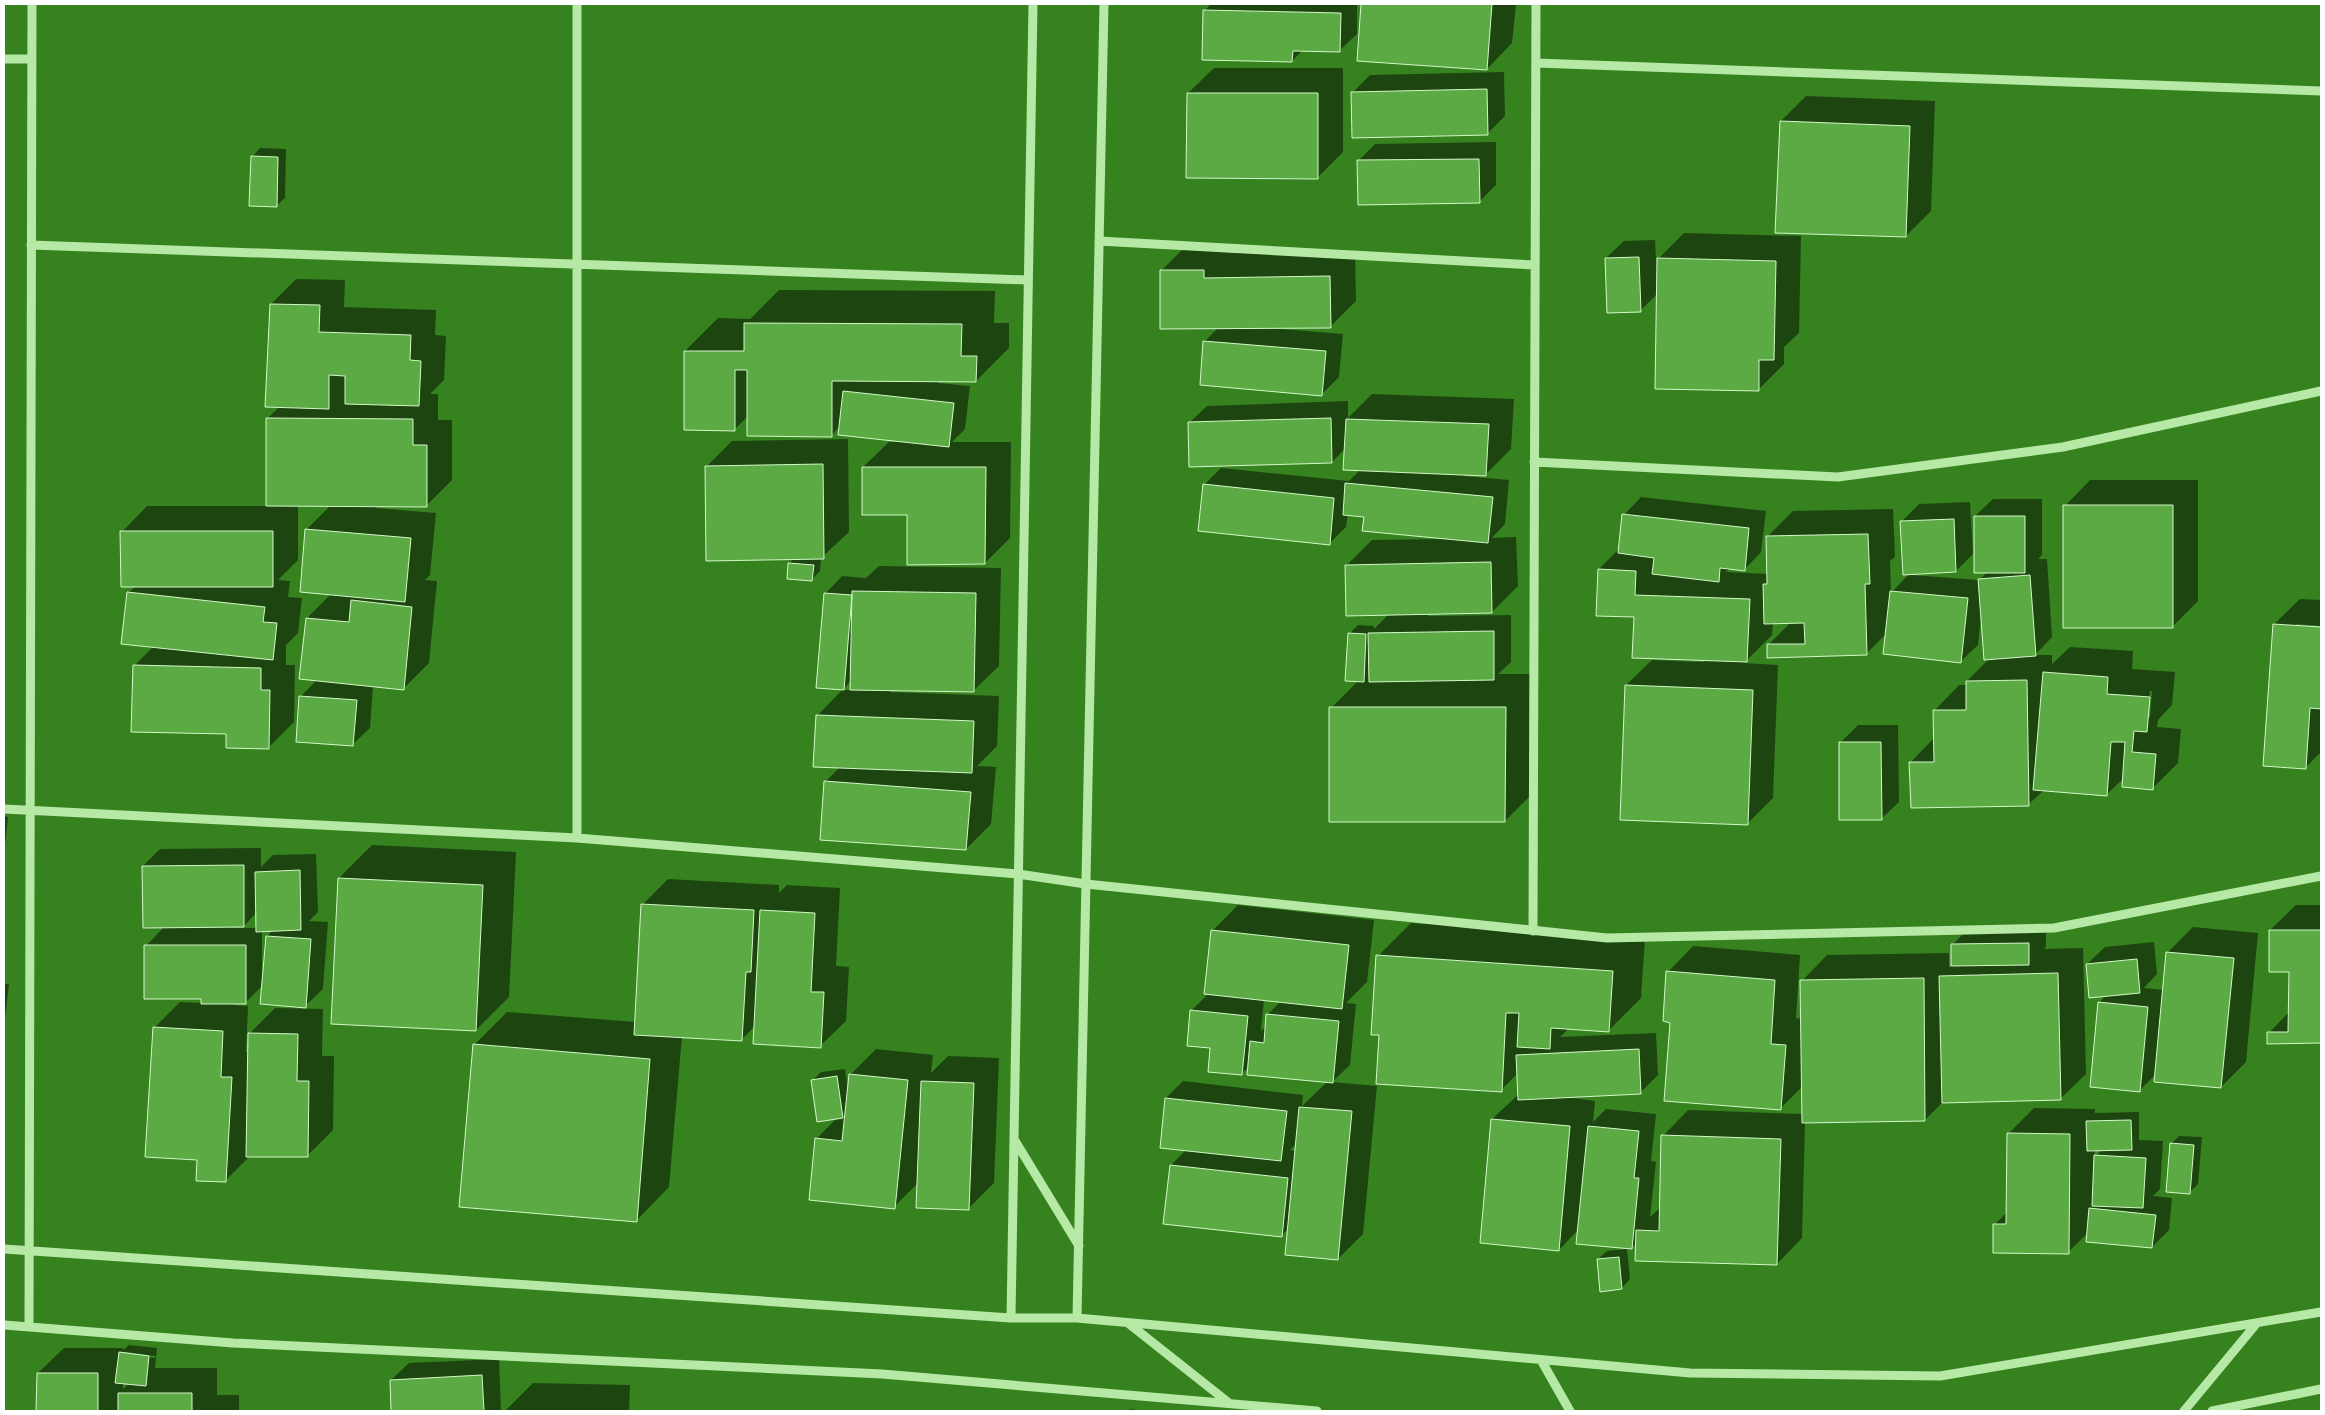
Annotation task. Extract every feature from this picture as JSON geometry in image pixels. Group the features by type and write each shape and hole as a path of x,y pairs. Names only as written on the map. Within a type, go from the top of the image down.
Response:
{"street":[{"path":"29,1327 32,4"},
{"path":"577,4 577,838"},
{"path":"1011,1318 1033,4"},
{"path":"1077,1318 1104,4"},
{"path":"1533,931 1536,4"},
{"path":"4,59 32,59"},
{"path":"1536,63 2321,91"},
{"path":"1099,241 1535,265"},
{"path":"31,245 1027,280"},
{"path":"1534,462 1838,477 2063,447 2321,391"},
{"path":"4,809 577,838 1018,874 1086,884 1607,938 2054,928 2321,876"},
{"path":"1014,1138 1079,1246"},
{"path":"4,1249 1011,1318 1077,1318 1690,1373 1940,1376 2321,1312"},
{"path":"1128,1322 1230,1404"},
{"path":"2184,1411 2257,1323"},
{"path":"4,1324 232,1343 882,1374 1317,1411"},
{"path":"1541,1360 1570,1411"},
{"path":"2212,1411 2321,1389"}],"building":[{"path":"1361,4 1492,4 1487,70 1357,61"},
{"path":"1203,10 1341,13 1340,52 1293,51 1292,62 1202,60"},
{"path":"1487,89 1488,135 1352,138 1351,92"},
{"path":"1187,93 1318,93 1318,179 1186,178"},
{"path":"1780,121 1910,126 1906,237 1775,233"},
{"path":"251,156 278,157 277,207 249,206"},
{"path":"1479,159 1480,203 1358,205 1357,160"},
{"path":"1639,257 1641,312 1607,313 1605,258"},
{"path":"1657,258 1776,261 1774,360 1759,360 1759,391 1655,389"},
{"path":"1160,270 1204,270 1204,278 1330,276 1331,328 1160,329"},
{"path":"270,304 320,305 319,332 411,335 410,360 421,361 419,406 345,404 345,376 329,375 329,409 265,407"},
{"path":"744,323 962,324 961,356 977,356 976,382 832,381 832,437 747,436 747,370 735,370 735,431 684,430 684,351 744,351"},
{"path":"1203,341 1326,351 1322,396 1200,385"},
{"path":"843,391 954,403 949,447 838,435"},
{"path":"266,418 413,419 413,445 427,445 427,507 266,506"},
{"path":"1331,418 1332,463 1189,467 1188,422"},
{"path":"1346,419 1489,424 1486,476 1343,470"},
{"path":"823,464 824,559 706,561 705,466"},
{"path":"862,467 986,467 985,564 907,565 907,515 862,515"},
{"path":"1345,483 1493,497 1488,543 1362,531 1364,517 1343,515"},
{"path":"1203,484 1334,498 1330,545 1198,531"},
{"path":"2063,505 2173,505 2173,628 2063,628"},
{"path":"1622,514 1749,528 1745,571 1720,568 1719,582 1652,574 1654,558 1618,553"},
{"path":"1974,516 2025,516 2025,573 1974,573"},
{"path":"1954,519 1956,572 1903,575 1900,521"},
{"path":"305,529 411,538 405,602 300,592"},
{"path":"120,531 273,531 273,587 121,587"},
{"path":"1868,534 1870,584 1865,584 1867,655 1767,658 1767,644 1805,644 1804,623 1764,624 1763,584 1767,584 1766,536"},
{"path":"1491,562 1492,613 1346,616 1345,565"},
{"path":"788,563 814,565 812,581 787,579"},
{"path":"1598,569 1636,571 1635,595 1750,599 1747,662 1632,658 1634,617 1596,616"},
{"path":"2030,575 2036,656 1984,660 1978,579"},
{"path":"852,591 976,593 974,692 850,690"},
{"path":"1890,591 1968,598 1961,663 1883,654"},
{"path":"127,592 265,607 263,622 277,623 273,660 121,644"},
{"path":"824,593 852,595 844,690 816,688"},
{"path":"351,600 412,607 404,690 299,679 306,618 349,622"},
{"path":"2273,624 2321,627 2321,709 2310,708 2306,769 2263,766"},
{"path":"1494,631 1494,680 1369,682 1368,633"},
{"path":"1348,633 1366,634 1364,682 1345,681"},
{"path":"133,665 261,668 261,690 270,690 269,749 226,748 226,734 131,732"},
{"path":"2043,672 2108,677 2107,694 2150,697 2147,732 2134,731 2132,752 2156,754 2153,790 2122,787 2125,742 2111,742 2107,796 2033,790"},
{"path":"2027,680 2029,806 1911,808 1909,762 1934,762 1933,710 1966,710 1966,681"},
{"path":"1625,685 1753,690 1748,825 1620,820"},
{"path":"299,696 357,700 353,746 296,742"},
{"path":"1329,707 1506,707 1505,822 1329,822"},
{"path":"816,715 974,721 972,773 813,767"},
{"path":"1839,742 1881,742 1882,820 1839,820"},
{"path":"824,781 971,792 966,850 820,840"},
{"path":"244,865 244,927 143,928 142,866"},
{"path":"300,870 301,930 256,932 255,872"},
{"path":"338,878 483,885 476,1031 331,1024"},
{"path":"641,904 754,910 751,972 746,972 742,1041 634,1035"},
{"path":"760,910 815,913 811,992 824,992 821,1048 753,1044"},
{"path":"1211,930 1349,945 1342,1009 1204,994"},
{"path":"2269,930 2321,930 2321,1043 2267,1044 2267,1032 2288,1032 2289,972 2269,972"},
{"path":"266,936 311,939 306,1008 260,1004"},
{"path":"2029,943 2029,965 1951,966 1951,944"},
{"path":"144,945 246,945 246,1004 201,1004 201,999 144,999"},
{"path":"2166,952 2234,958 2221,1088 2154,1082"},
{"path":"1376,955 1613,971 1609,1032 1551,1028 1550,1049 1517,1047 1519,1013 1506,1013 1502,1092 1376,1084 1379,1035 1371,1035"},
{"path":"2137,959 2140,993 2089,998 2086,964"},
{"path":"1666,971 1775,980 1771,1044 1786,1045 1781,1110 1664,1101 1670,1023 1663,1021"},
{"path":"2058,973 2061,1100 1942,1103 1939,976"},
{"path":"1924,978 1925,1121 1802,1123 1800,980"},
{"path":"2098,1002 2148,1007 2140,1092 2090,1087"},
{"path":"1190,1010 1248,1016 1242,1075 1208,1072 1210,1048 1187,1046"},
{"path":"1266,1014 1339,1021 1333,1083 1247,1075 1250,1041 1264,1043"},
{"path":"153,1027 223,1031 221,1077 232,1077 226,1182 196,1181 197,1160 145,1157"},
{"path":"248,1033 298,1034 297,1081 309,1081 308,1157 246,1157"},
{"path":"473,1044 650,1059 637,1222 459,1207"},
{"path":"1639,1049 1641,1094 1518,1100 1516,1055"},
{"path":"849,1074 908,1080 895,1209 809,1200 815,1138 842,1141"},
{"path":"837,1076 843,1118 817,1122 811,1080"},
{"path":"921,1081 974,1083 969,1210 916,1208"},
{"path":"1165,1098 1287,1111 1281,1161 1160,1148"},
{"path":"1299,1107 1352,1111 1338,1260 1285,1255"},
{"path":"1491,1119 1570,1126 1559,1251 1480,1243"},
{"path":"2131,1120 2132,1150 2087,1151 2086,1121"},
{"path":"1588,1126 1639,1131 1634,1178 1639,1178 1632,1249 1576,1244"},
{"path":"2007,1133 2070,1134 2069,1254 1993,1253 1993,1224 2006,1224"},
{"path":"1661,1135 1781,1139 1777,1265 1635,1261 1636,1230 1659,1231"},
{"path":"2170,1143 2194,1145 2190,1194 2166,1192"},
{"path":"2094,1155 2146,1158 2143,1208 2092,1206"},
{"path":"1170,1165 1288,1178 1282,1237 1163,1224"},
{"path":"2089,1208 2156,1215 2152,1248 2086,1242"},
{"path":"1619,1257 1622,1289 1600,1292 1597,1259"},
{"path":"119,1352 149,1356 146,1386 115,1383"},
{"path":"37,1373 98,1373 98,1411 36,1411"},
{"path":"482,1375 484,1411 391,1411 390,1380"},
{"path":"118,1393 192,1393 192,1411 118,1411"}]}
